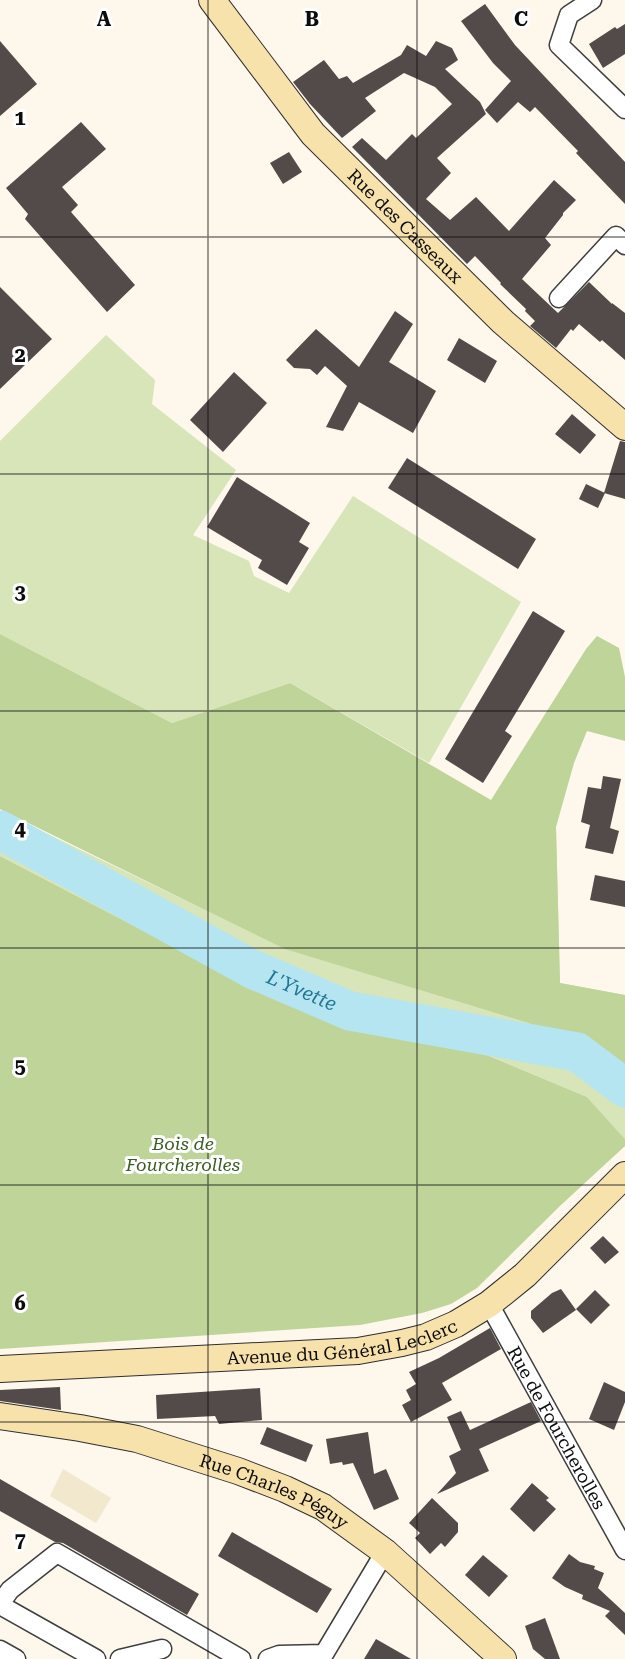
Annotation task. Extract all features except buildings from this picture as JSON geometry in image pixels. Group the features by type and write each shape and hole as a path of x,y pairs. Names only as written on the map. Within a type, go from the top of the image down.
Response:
{"street":[{"name":"Rue des Casseaux","path":"212,0 313,134 503,322 625,427"},
{"path":"592,0 569,15 559,45 625,108"},
{"path":"559,298 616,236 625,245"},
{"name":"Avenue du Général Leclerc","path":"0,1369 358,1351 426,1337 456,1324 489,1304 525,1275 625,1175"},
{"name":"Rue de Fourcherolles","path":"489,1304 625,1550"},
{"name":"Rue Charles Péguy","path":"0,1416 137,1439 238,1471 285,1489 322,1507 385,1552 503,1659"},
{"path":"268,1659 279,1655 322,1656 385,1552"},
{"path":"96,1659 0,1604 10,1590 57,1553 241,1659"},
{"path":"120,1659 162,1649"},
{"path":"0,1650 16,1659"}],"shaded area":[{"path":"63,1469 111,1498 96,1523 50,1496"}],"green space":[{"path":"106,335 155,380 152,404 236,470 193,535 249,561 254,576 289,593 353,496 521,602 429,763 290,683 172,723 0,634 0,441"},
{"path":"0,634 172,723 290,683 491,800 586,649 597,636 619,648 625,677 625,741 587,731 574,763 556,827 560,983 625,995 625,1079 529,1023 285,949 0,809"},
{"path":"0,742 402,936 493,798 556,827 560,983 625,995 625,1139 587,1097 477,1051 351,1028 188,954 0,856 0,811 197,906 0,809"},
{"name":"Bois de Fourcherolles","path":"0,856 188,954 351,1028 477,1051 587,1097 625,1139 625,1146 477,1288 451,1304 422,1313 360,1325 0,1349"}],"waterway":[{"name":"L'Yvette","path":"0,830 252,969 350,1011 577,1052 625,1088"},
{"path":"0,848 7,834"}]}
